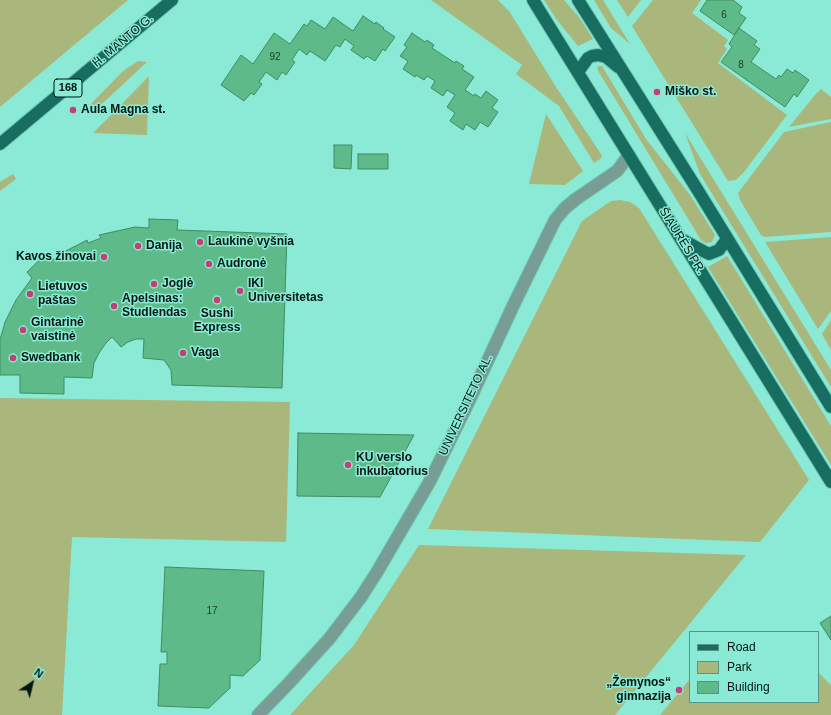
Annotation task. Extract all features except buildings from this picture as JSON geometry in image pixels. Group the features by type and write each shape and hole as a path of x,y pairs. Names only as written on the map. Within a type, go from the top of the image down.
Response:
{"main road":[{"name":"H. MANTO G.","path":"0,144 172,0"},
{"path":"578,0 831,407"},
{"name":"ŠIAURĖS PR.","path":"533,2 630,155 831,482"},
{"path":"578,72 588,58 598,55 606,58 623,71"},
{"path":"681,238 709,254 719,250 727,239"}],"street":[{"name":"UNIVERSITETO AL.","path":"258,715 289,684 329,639 353,608 377,572 430,480 555,220 565,208 576,199 617,171 630,155"}],"green space":[{"path":"0,0 128,0 0,107"},
{"path":"431,0 498,0 509,11 602,157 594,163 559,106 516,74 522,65"},
{"path":"544,0 564,0 579,17 593,39 578,46 557,20"},
{"path":"594,0 603,0 630,44 611,28"},
{"path":"617,0 641,0 628,17"},
{"path":"653,0 701,0 692,13 728,40 724,46 727,49 718,63 787,115 744,172 736,180 728,181 632,26"},
{"path":"138,61 147,62 91,114 86,109 123,71"},
{"path":"598,66 602,66 646,139 690,195 715,235 712,242 706,243 701,240 597,69"},
{"path":"149,76 147,135 93,133 107,119"},
{"path":"821,89 831,97 831,119 789,127 815,95"},
{"path":"546,114 583,171 565,185 529,184"},
{"path":"831,122 831,232 765,237 761,235 740,200 738,193 784,132"},
{"path":"685,133 831,370 831,387 700,174"},
{"path":"13,174 16,179 0,191 0,182"},
{"path":"620,200 630,202 639,208 809,480 760,542 428,529 582,221 611,201"},
{"path":"831,237 831,311 818,329 765,242"},
{"path":"727,256 831,426 831,465 708,267"},
{"path":"831,320 831,350 822,334"},
{"path":"0,398 290,402 286,542 72,537 62,715 0,715"},
{"path":"419,545 746,555 615,715 290,715 354,645"},
{"name":"„Žemynos“ gimnazija","path":"819,673 831,685 831,715 660,715 689,680 689,703 819,703"}],"place":[{"name":"Miško st.","path":"657,92"},
{"name":"Aula Magna st.","path":"73,110"},
{"name":"Laukinė vyšnia","path":"200,242"},
{"name":"Danija","path":"138,246"},
{"name":"Kavos žinovai","path":"104,257"},
{"name":"Audronė","path":"209,264"},
{"name":"Joglė","path":"154,284"},
{"name":"IKI Universitetas","path":"240,291"},
{"name":"Lietuvos paštas","path":"30,294"},
{"name":"Sushi Express","path":"217,300"},
{"name":"Apelsinas: Studlendas","path":"114,306"},
{"name":"Gintarinė vaistinė","path":"23,330"},
{"name":"Vaga","path":"183,353"},
{"name":"Swedbank","path":"13,358"},
{"name":"KU verslo inkubatorius","path":"348,465"},
{"name":"„Žemynos“ gimnazija","path":"679,690"}]}
